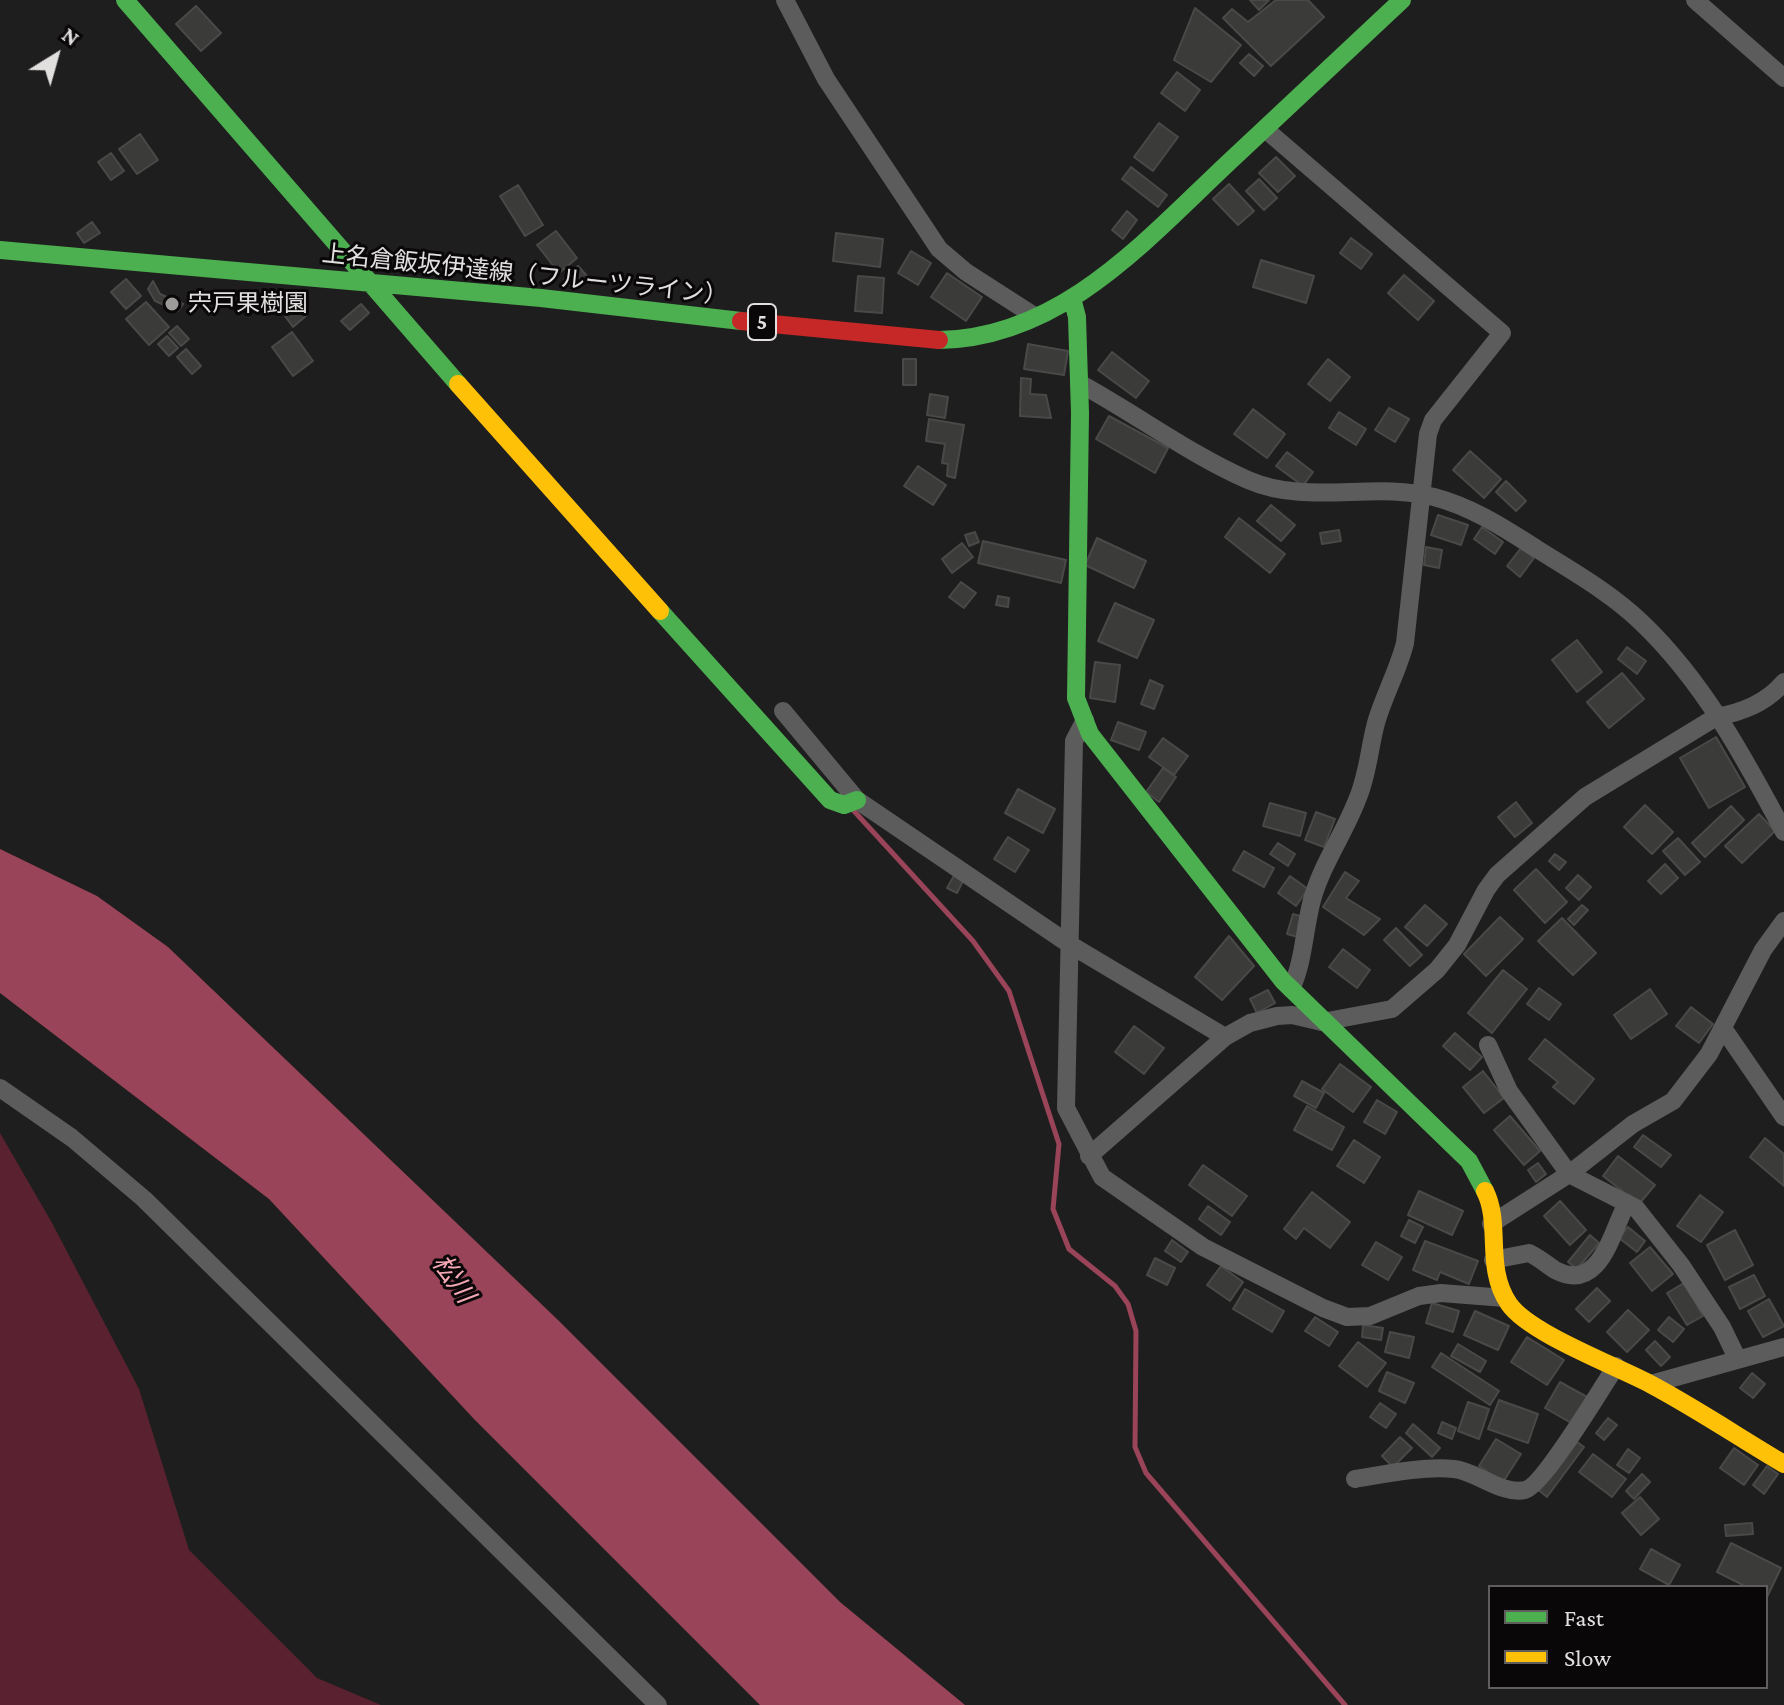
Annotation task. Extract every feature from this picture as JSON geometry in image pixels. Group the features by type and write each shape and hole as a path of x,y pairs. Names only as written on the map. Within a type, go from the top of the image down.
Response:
{"street":[{"path":"125,0 367,283 830,800 844,805 857,800"},
{"path":"785,0 826,79 939,249 966,272 1036,317"},
{"name":"上名倉飯坂伊達線（フルーツライン）","path":"0,250 367,283 944,342 981,338 1036,317 1072,298 1146,240 1402,0"},
{"path":"1695,0 1784,78"},
{"path":"1265,129 1502,333 1433,420 1428,434 1398,672 1376,724 1368,772 1312,900 1299,969 1291,989"},
{"path":"1072,298 1077,317 1079,383 1076,698 1090,734 1291,989 1469,1161 1488,1198 1494,1273 1505,1298 1517,1313 1542,1330 1651,1384 1784,1464"},
{"path":"1079,383 1249,480 1296,494 1397,491 1422,495 1483,515 1587,580 1640,621 1694,683 1736,742 1784,832"},
{"path":"1089,1156 1225,1037 1250,1023 1292,1015 1322,1022 1392,1009 1437,970 1457,945 1497,875 1585,797 1716,717 1737,713 1769,698 1784,682"},
{"path":"783,711 857,800 1069,944 1225,1037"},
{"path":"1085,720 1074,741 1066,1108 1102,1177 1203,1247 1347,1317 1370,1316 1419,1296 1441,1293 1505,1298"},
{"path":"1491,1224 1569,1174 1633,1124 1673,1101 1692,1080 1763,950 1784,921"},
{"path":"1723,1028 1784,1117"},
{"path":"1488,1045 1509,1091 1569,1174 1636,1208 1669,1248 1722,1327 1737,1358"},
{"path":"0,1088 72,1138 144,1199 658,1705"},
{"path":"1493,1260 1529,1253 1571,1275 1588,1272 1608,1249 1627,1203"},
{"path":"1651,1384 1784,1347"},
{"path":"1355,1479 1455,1469 1503,1487 1522,1491 1531,1488 1564,1446 1616,1366"}],"shaded area":[{"path":"0,1133 52,1223 139,1389 189,1550 317,1678 381,1705 0,1705"}],"water":[{"name":"松川","path":"0,849 97,896 168,947 558,1320 840,1602 965,1705 760,1705 474,1419 269,1199 0,993"}],"building":[{"path":"1250,0 1269,0 1259,10"},
{"path":"1276,0 1308,0 1324,17 1271,66 1223,18 1232,9 1248,22"},
{"path":"196,6 221,33 201,51 176,24"},
{"path":"1195,8 1241,45 1211,82 1174,60"},
{"path":"1249,54 1263,66 1254,76 1240,63"},
{"path":"1177,72 1200,90 1185,111 1161,93"},
{"path":"1159,123 1178,137 1153,171 1134,157"},
{"path":"140,134 158,160 137,174 119,149"},
{"path":"111,153 124,171 111,180 98,162"},
{"path":"1276,157 1295,176 1278,192 1259,173"},
{"path":"1131,167 1167,195 1158,207 1122,179"},
{"path":"1259,179 1277,198 1264,210 1246,191"},
{"path":"1229,184 1254,211 1238,225 1213,199"},
{"path":"518,185 543,225 525,236 500,196"},
{"path":"1127,211 1137,220 1123,239 1112,230"},
{"path":"92,222 100,233 84,243 77,233"},
{"path":"556,231 577,258 559,273 537,245"},
{"path":"836,233 883,239 880,267 833,261"},
{"path":"1351,238 1372,254 1361,269 1340,253"},
{"path":"911,251 931,263 918,285 898,273"},
{"path":"1261,260 1314,276 1306,303 1253,287"},
{"path":"578,266 588,277 575,290 564,279"},
{"path":"947,273 982,297 966,321 931,297"},
{"path":"1404,275 1434,301 1418,320 1388,293"},
{"path":"858,276 884,278 882,313 855,311"},
{"path":"126,279 141,296 126,309 111,292"},
{"path":"153,281 160,294 183,304 178,311 155,301 148,289"},
{"path":"146,302 169,327 149,345 126,319"},
{"path":"361,304 369,313 350,330 341,321"},
{"path":"298,305 307,315 293,327 285,316"},
{"path":"177,326 189,339 181,346 169,333"},
{"path":"292,332 313,361 293,376 272,347"},
{"path":"167,336 178,348 169,356 158,344"},
{"path":"1028,344 1068,351 1064,375 1024,369"},
{"path":"186,349 201,366 192,374 177,357"},
{"path":"1112,352 1149,381 1136,398 1098,370"},
{"path":"903,359 916,359 916,385 903,385"},
{"path":"1328,359 1350,377 1330,401 1308,384"},
{"path":"1021,378 1031,379 1030,394 1046,395 1051,418 1020,416"},
{"path":"930,394 948,397 945,418 927,415"},
{"path":"1389,408 1409,419 1395,442 1375,430"},
{"path":"1253,409 1285,434 1267,458 1234,434"},
{"path":"1339,412 1366,429 1356,445 1329,428"},
{"path":"1109,416 1168,448 1155,473 1096,439"},
{"path":"929,419 964,425 955,478 947,476 948,464 942,463 945,444 926,441"},
{"path":"1470,451 1501,479 1484,498 1453,470"},
{"path":"1287,452 1313,472 1303,486 1276,466"},
{"path":"918,466 946,485 933,505 904,486"},
{"path":"1506,481 1526,501 1516,511 1496,492"},
{"path":"1271,505 1295,525 1281,541 1257,521"},
{"path":"1438,515 1468,525 1461,545 1431,535"},
{"path":"1239,518 1285,554 1270,573 1225,537"},
{"path":"1482,527 1503,542 1495,554 1474,539"},
{"path":"1339,530 1341,541 1322,544 1320,533"},
{"path":"975,532 979,542 969,546 965,535"},
{"path":"1097,538 1146,561 1134,588 1085,565"},
{"path":"983,541 1066,560 1061,583 978,563"},
{"path":"962,543 973,557 952,573 942,559"},
{"path":"1426,547 1442,550 1439,568 1424,565"},
{"path":"1521,548 1534,558 1520,577 1507,566"},
{"path":"961,582 976,593 964,608 949,597"},
{"path":"998,596 1009,598 1008,607 996,605"},
{"path":"1115,603 1154,620 1137,658 1098,641"},
{"path":"1577,640 1602,672 1577,692 1552,660"},
{"path":"1627,647 1646,661 1637,674 1618,659"},
{"path":"1095,662 1120,665 1115,702 1090,698"},
{"path":"1622,673 1644,699 1609,728 1587,702"},
{"path":"1150,680 1163,686 1154,709 1141,704"},
{"path":"1118,722 1146,732 1139,750 1111,740"},
{"path":"1716,737 1745,787 1709,808 1680,758"},
{"path":"1163,738 1188,756 1174,775 1149,757"},
{"path":"1163,768 1176,777 1159,802 1146,792"},
{"path":"1018,789 1055,809 1043,833 1005,813"},
{"path":"1516,802 1532,823 1515,837 1498,817"},
{"path":"1270,803 1306,813 1300,836 1263,826"},
{"path":"1645,805 1673,832 1652,854 1624,827"},
{"path":"1731,806 1744,820 1705,857 1692,843"},
{"path":"1316,812 1335,819 1324,847 1305,840"},
{"path":"1759,814 1775,831 1742,863 1725,846"},
{"path":"1008,837 1029,850 1015,872 994,859"},
{"path":"1678,838 1700,862 1685,875 1663,851"},
{"path":"1278,843 1295,854 1288,866 1270,854"},
{"path":"1244,851 1274,868 1264,887 1233,870"},
{"path":"1555,854 1566,862 1559,870 1549,861"},
{"path":"1665,864 1678,878 1661,894 1648,881"},
{"path":"1536,869 1567,902 1545,923 1514,890"},
{"path":"1345,872 1359,881 1346,898 1380,919 1364,935 1323,907"},
{"path":"955,874 964,879 957,893 947,888"},
{"path":"1578,875 1591,887 1579,900 1566,888"},
{"path":"1290,876 1308,889 1296,906 1278,893"},
{"path":"1425,905 1447,924 1427,946 1405,927"},
{"path":"1582,905 1588,910 1574,925 1568,919"},
{"path":"1293,914 1304,917 1298,937 1287,934"},
{"path":"1500,917 1523,939 1486,976 1464,954"},
{"path":"1562,918 1596,953 1573,975 1538,941"},
{"path":"1396,928 1422,955 1410,966 1384,940"},
{"path":"1229,936 1254,966 1222,1000 1195,977"},
{"path":"1343,949 1370,970 1357,988 1329,967"},
{"path":"1503,970 1527,989 1492,1033 1468,1013"},
{"path":"1539,988 1561,1004 1549,1020 1527,1004"},
{"path":"1650,989 1667,1014 1631,1039 1614,1015"},
{"path":"1268,990 1275,1003 1257,1013 1250,999"},
{"path":"1691,1007 1713,1024 1699,1043 1676,1026"},
{"path":"1134,1026 1164,1048 1144,1074 1115,1052"},
{"path":"1455,1033 1482,1057 1470,1070 1443,1046"},
{"path":"1545,1039 1594,1079 1574,1104 1553,1087 1558,1082 1529,1059"},
{"path":"1340,1064 1371,1087 1353,1112 1322,1089"},
{"path":"1483,1071 1504,1098 1484,1113 1463,1087"},
{"path":"1302,1081 1324,1093 1316,1108 1294,1096"},
{"path":"1377,1100 1397,1112 1385,1134 1364,1122"},
{"path":"1307,1106 1344,1127 1332,1150 1294,1130"},
{"path":"1510,1116 1540,1151 1524,1165 1494,1130"},
{"path":"1643,1135 1671,1155 1661,1167 1634,1147"},
{"path":"1765,1138 1784,1154 1784,1186 1750,1157"},
{"path":"1354,1140 1380,1157 1364,1183 1337,1166"},
{"path":"1618,1156 1655,1185 1639,1204 1603,1176"},
{"path":"1538,1163 1546,1174 1536,1182 1528,1170"},
{"path":"1203,1165 1247,1196 1232,1216 1189,1185"},
{"path":"1419,1191 1463,1211 1452,1235 1408,1215"},
{"path":"1312,1192 1350,1222 1330,1248 1304,1228 1296,1239 1284,1229"},
{"path":"1700,1195 1723,1212 1701,1242 1677,1226"},
{"path":"1560,1201 1586,1230 1570,1245 1544,1216"},
{"path":"1208,1206 1230,1222 1221,1235 1199,1219"},
{"path":"1409,1220 1423,1227 1415,1243 1401,1236"},
{"path":"1628,1227 1645,1241 1637,1252 1619,1238"},
{"path":"1735,1230 1753,1265 1725,1280 1707,1245"},
{"path":"1590,1235 1599,1243 1577,1269 1568,1262"},
{"path":"1172,1240 1188,1252 1181,1262 1165,1251"},
{"path":"1425,1241 1478,1261 1469,1284 1440,1272 1437,1280 1413,1270"},
{"path":"1376,1242 1402,1257 1388,1280 1362,1265"},
{"path":"1650,1247 1673,1274 1652,1291 1630,1263"},
{"path":"1155,1258 1175,1268 1167,1285 1147,1275"},
{"path":"1221,1266 1243,1282 1230,1301 1207,1285"},
{"path":"1754,1275 1765,1296 1740,1309 1729,1287"},
{"path":"1684,1283 1703,1316 1687,1325 1667,1293"},
{"path":"1597,1288 1610,1301 1589,1322 1576,1309"},
{"path":"1245,1289 1284,1311 1272,1332 1233,1309"},
{"path":"1769,1299 1784,1326 1763,1337 1748,1311"},
{"path":"1432,1303 1459,1311 1453,1332 1426,1323"},
{"path":"1628,1310 1649,1330 1627,1352 1607,1332"},
{"path":"1475,1311 1509,1326 1498,1350 1464,1335"},
{"path":"1315,1317 1338,1332 1329,1346 1305,1331"},
{"path":"1669,1317 1684,1329 1673,1342 1658,1330"},
{"path":"1363,1325 1383,1328 1381,1340 1362,1337"},
{"path":"1390,1332 1414,1337 1409,1358 1385,1352"},
{"path":"1527,1337 1564,1360 1547,1385 1511,1362"},
{"path":"1655,1341 1670,1357 1661,1366 1646,1350"},
{"path":"1358,1342 1386,1363 1367,1387 1339,1366"},
{"path":"1458,1344 1486,1361 1480,1372 1451,1356"},
{"path":"1441,1353 1499,1391 1490,1405 1432,1367"},
{"path":"1387,1372 1414,1383 1405,1403 1379,1391"},
{"path":"1752,1373 1765,1384 1753,1398 1740,1388"},
{"path":"1560,1382 1589,1398 1573,1424 1545,1408"},
{"path":"1499,1400 1538,1414 1528,1443 1488,1429"},
{"path":"1468,1402 1489,1409 1479,1439 1458,1431"},
{"path":"1380,1403 1396,1414 1386,1428 1370,1417"},
{"path":"1608,1418 1617,1425 1604,1440 1596,1433"},
{"path":"1442,1422 1456,1428 1452,1439 1438,1433"},
{"path":"1413,1424 1440,1448 1432,1457 1406,1433"},
{"path":"1400,1437 1412,1448 1393,1467 1382,1456"},
{"path":"1496,1439 1521,1454 1503,1482 1479,1466"},
{"path":"1573,1439 1584,1447 1547,1497 1536,1488"},
{"path":"1734,1448 1758,1465 1744,1485 1720,1468"},
{"path":"1628,1449 1640,1458 1629,1473 1617,1465"},
{"path":"1593,1454 1626,1479 1612,1497 1579,1472"},
{"path":"1767,1466 1778,1474 1764,1494 1753,1485"},
{"path":"1642,1474 1650,1482 1634,1499 1626,1491"},
{"path":"1640,1497 1659,1519 1641,1535 1622,1513"},
{"path":"1752,1523 1753,1534 1726,1536 1725,1525"},
{"path":"1731,1543 1781,1568 1768,1595 1768,1585 1743,1585 1717,1572"},
{"path":"1651,1549 1680,1565 1669,1585 1640,1569"}],"waterway":[{"path":"854,811 973,941 1009,991 1059,1144 1053,1209 1069,1249 1115,1286 1128,1304 1136,1331 1135,1447 1146,1473 1345,1705"}],"traffic: fast":[{"path":"125,0 458,384"},
{"path":"939,340 983,335 1024,322 1062,304 1098,280 1165,223 1402,0"},
{"path":"0,250 541,298 741,321"},
{"path":"1072,298 1077,317 1080,413 1076,698 1090,734 1283,981 1469,1161 1485,1191"},
{"path":"660,611 830,800 844,805 857,800"}],"traffic: slow":[{"path":"458,384 660,611"},
{"path":"1485,1191 1492,1218 1497,1276 1509,1304 1520,1315 1554,1338 1669,1394 1784,1464"}],"traffic: jam":[{"path":"741,321 939,340"}],"place":[{"name":"宍戸果樹園","path":"172,304"}]}
